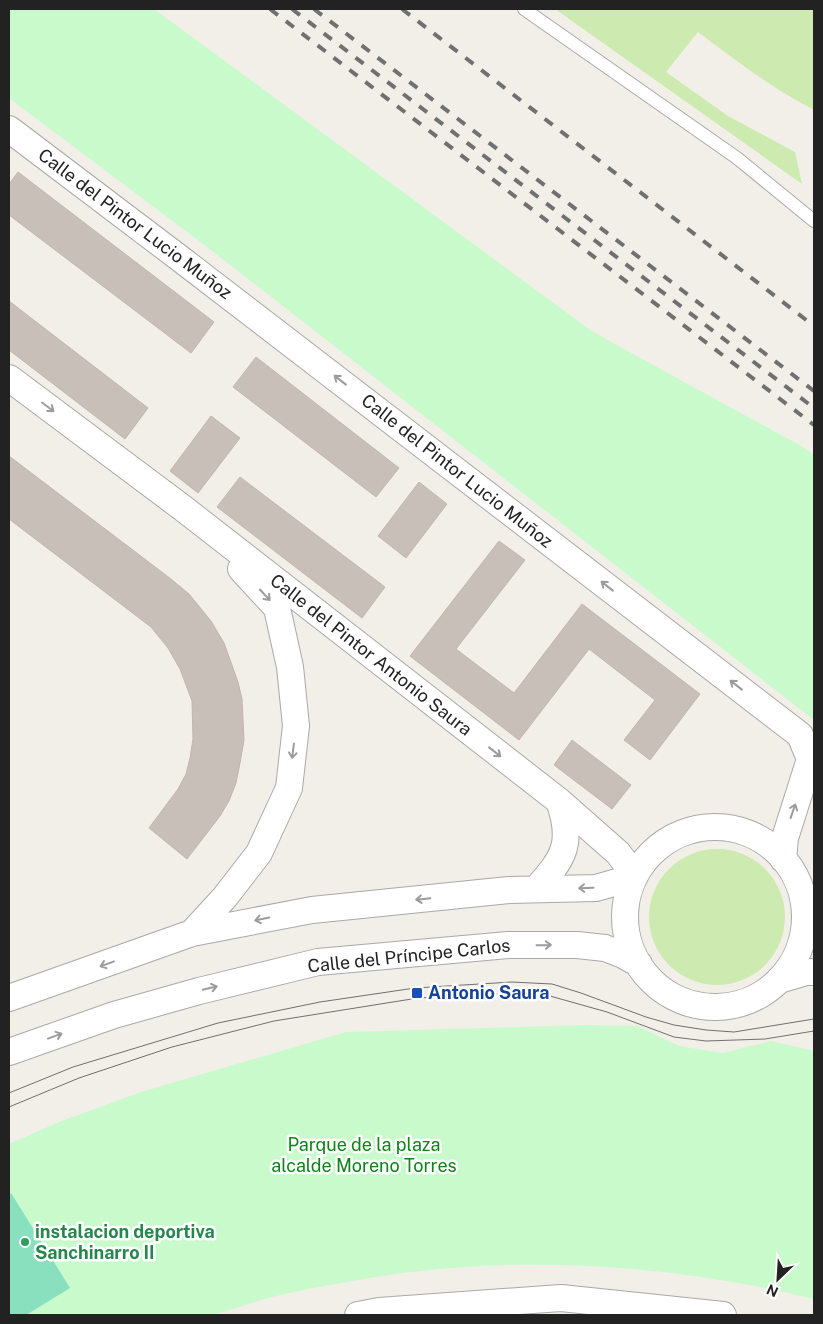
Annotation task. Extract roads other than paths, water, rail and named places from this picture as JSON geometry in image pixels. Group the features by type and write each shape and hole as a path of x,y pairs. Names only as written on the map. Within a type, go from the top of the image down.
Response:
{"street":[{"name":"Calle del Pintor Lucio Muñoz","path":"9,129 186,262 807,740 810,759 785,838 784,859"},
{"name":"Calle del Pintor Antonio Saura","path":"9,378 184,509 559,802 618,853 634,878"},
{"name":"Calle del Pintor Antonio Saura","path":"184,509 276,608 291,672 296,726 289,788 259,853 225,897 192,933"},
{"path":"536,889 554,869 565,848 567,831 559,802"},
{"path":"705,828 722,828 748,834 771,847 784,859 809,904 799,950 791,966 780,980 766,992 732,1005 714,1007 696,1005 679,999 663,990 650,978 639,964 631,948 626,931 626,913 628,896 634,878 645,861 657,848 680,835 705,828"},
{"path":"9,998 192,933 312,910 506,890 596,888 634,878"},
{"name":"Calle del Príncipe Carlos","path":"9,1052 114,1015 199,991 318,962 508,945 577,945 605,948 639,964"},
{"path":"780,980 806,972 814,972"},
{"path":"372,1314 561,1298 723,1315"}],"lane":[{"path":"524,9 737,158 814,220"}],"tram line":[{"path":"9,1093 73,1067 218,1023 320,1002 415,988 512,982 552,984 646,1017 674,1025 706,1030 734,1032 814,1019"},
{"path":"9,1107 79,1078 172,1047 274,1021 418,998 516,993 550,996 607,1012 674,1037 706,1041 765,1039 814,1031"}],"railway":[{"path":"270,9 814,425"},
{"path":"292,9 814,408"},
{"path":"314,9 814,391"},
{"path":"402,9 814,326"}],"place":[{"name":"Antonio Saura","path":"417,993"},
{"name":"instalacion deportiva Sanchinarro II","path":"25,1242"}],"park label":[{"name":"Parque de la plaza alcalde Moreno Torres","path":"364,1155"}]}
